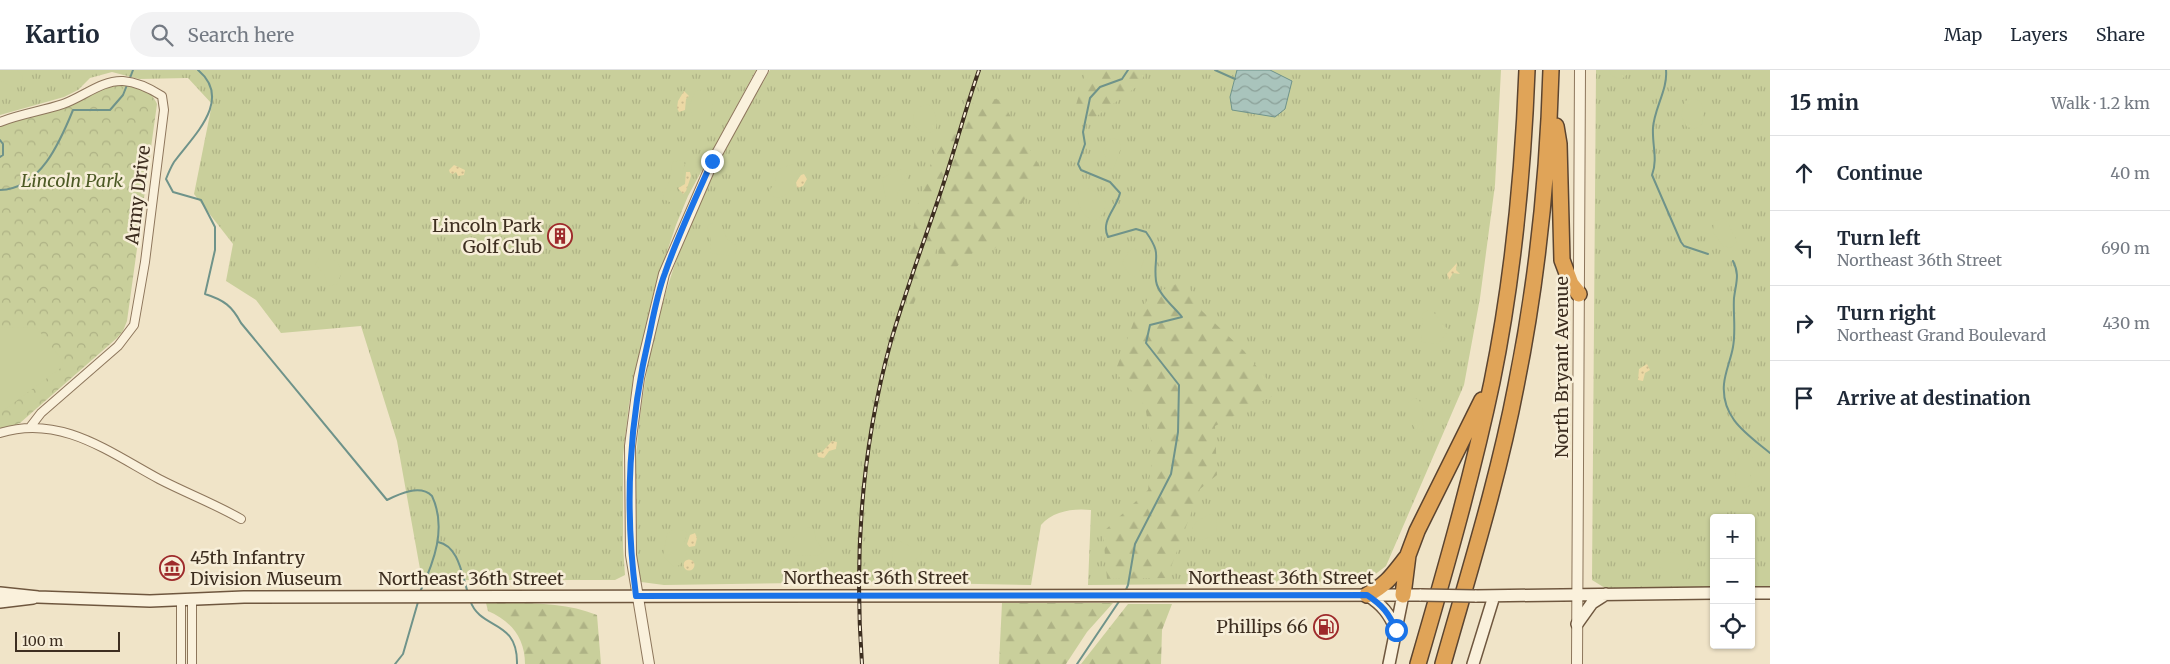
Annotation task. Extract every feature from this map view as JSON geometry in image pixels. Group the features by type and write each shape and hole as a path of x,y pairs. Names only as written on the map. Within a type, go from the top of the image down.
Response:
{"highway":[{"path":"1418,664 1461,509 1492,381 1514,242 1524,134 1527,70"},
{"path":"1443,664 1491,492 1516,386 1540,235 1551,95 1551,70"},
{"path":"1551,95 1559,144 1562,260 1568,279 1579,294"},
{"path":"1367,595 1383,586 1392,578 1408,555 1424,516 1492,381"},
{"path":"1403,595 1408,555"}],"main road":[{"name":"Northeast 36th Street","path":"0,593 38,597 186,601 244,597 1494,596 1710,593"},
{"path":"1755,593 1770,593"},
{"path":"1577,624 1592,602 1606,594"},
{"path":"1367,595 1389,614 1396,630"},
{"path":"1389,664 1403,595"},
{"path":"1473,664 1494,596"},
{"name":"Northeast 36th Street","path":"0,602 38,597"}],"street":[{"path":"649,664 636,596 631,555 630,446 639,378 664,274 709,169 763,70"},
{"name":"North Bryant Avenue","path":"1577,664 1580,70"},
{"name":"Army Drive","path":"0,122 84,96 99,86 123,81 152,89 162,96 164,110 145,262 134,324 118,346 41,413 31,426"},
{"path":"0,433 31,426 86,438 159,479 242,519"},
{"path":"181,664 186,601"},
{"path":"186,601 192,664"}],"green space":[{"path":"0,70 756,70 688,196 676,225 654,291 629,404 623,456 623,547 625,575 615,580 422,580 397,441 361,326 281,333 256,300 226,281 233,244 194,194 212,104 188,78 139,79 112,72 90,78 78,90 64,97 0,115"},
{"path":"0,70 17,70 23,77 21,84 12,87 0,80"},
{"path":"770,70 1501,70 1495,185 1480,298 1464,385 1386,566 1369,579 1321,579 1320,583 1088,585 1091,510 1077,510 1051,516 1041,525 1031,585 874,582 664,585 641,582 635,547 635,484 641,411 654,339 673,269 700,201 725,151"},
{"path":"1086,70 1147,70 1139,85 1094,118 1074,112"},
{"path":"1596,70 1770,70 1770,586 1755,586 1755,514 1710,514 1710,587 1605,588 1592,580"},
{"path":"1609,70 1632,70 1623,78 1618,79 1611,75"},
{"name":"Lincoln Park","path":"119,82 146,91 157,104 127,321 123,331 117,338 20,423 0,431 0,125 57,109 99,87"},
{"path":"703,89 713,95 713,104 710,118 701,122 693,118 689,106 695,92"},
{"path":"975,96 1001,100 1040,167 1029,192 994,250 973,253 948,274 937,248 907,320 907,264 918,203 939,139 964,131"},
{"path":"1694,98 1701,102 1704,113 1702,124 1695,129 1687,127 1681,116 1685,101"},
{"path":"928,104 936,120 935,131 920,131 916,127 913,117 920,107"},
{"path":"1112,138 1119,140 1121,148 1113,170 1106,166 1106,158 1103,152 1108,141"},
{"path":"681,160 685,164 680,181 675,185 675,197 672,203 663,199 663,196 670,179 673,162"},
{"path":"794,164 800,168 794,186 785,195 773,197 768,193 775,182 778,169"},
{"path":"902,169 906,171 908,177 898,192 896,202 892,204 886,200 882,178"},
{"path":"1086,188 1100,194 1106,203 1101,217 1095,221 1084,214 1079,205 1078,192"},
{"path":"1725,218 1737,241 1731,248 1723,246 1713,232 1714,221"},
{"path":"714,222 722,226 727,239 737,246 735,254 731,256 710,253 711,240 707,226"},
{"path":"1133,248 1146,255 1139,273 1135,277 1129,274 1122,263"},
{"path":"319,258 328,258 337,262 342,272 337,284 329,286 327,284 324,273 315,265"},
{"path":"1185,280 1202,311 1244,351 1278,393 1215,426 1217,475 1200,489 1167,578 1107,579 1103,532 1148,490 1153,451 1145,406 1115,372 1134,321 1139,317 1149,296"},
{"path":"1430,310 1435,313 1447,328 1447,332 1438,344 1422,342 1421,338 1423,313"},
{"path":"36,327 63,361 62,367 0,413 0,328"},
{"path":"1414,398 1419,400 1423,408 1422,420 1424,430 1420,433 1417,432 1408,417 1408,403"},
{"path":"1746,455 1752,457 1754,463 1750,472 1752,484 1741,488 1736,486 1735,483 1737,466 1739,456"},
{"path":"1209,514 1217,516 1216,533 1202,540 1196,538 1192,531 1194,524"},
{"path":"807,527 814,529 816,540 824,551 818,556 795,555 793,553 793,538"},
{"path":"684,530 687,533 684,544 687,555 680,565 674,567 663,556 667,535 670,531"},
{"path":"898,540 911,547 921,547 922,552 915,561 896,564 892,561 893,544"},
{"path":"1670,552 1682,555 1689,560 1690,567 1684,573 1669,573 1658,566 1658,554"},
{"path":"486,603 556,605 584,610 597,615 601,664 525,664 519,638 510,625 488,611"},
{"path":"1002,603 1113,603 1087,632 1066,664 999,664"},
{"path":"1128,604 1172,604 1162,630 1161,664 1081,664"}],"sand":[{"path":"684,91 689,96 686,99 685,110 679,112 677,108 678,101"},
{"path":"454,165 465,170 464,175 458,176 456,172 450,173 449,170"},
{"path":"686,172 690,172 691,176 686,191 683,194 678,188 685,184"},
{"path":"804,174 807,179 803,186 797,188 796,182"},
{"path":"1457,263 1456,270 1460,274 1453,273 1449,280 1447,274"},
{"path":"1647,364 1650,370 1645,373 1643,381 1638,380 1639,369"},
{"path":"832,441 837,442 836,449 829,451 824,458 818,457 817,453 822,452"},
{"path":"695,533 697,538 695,546 689,547 687,544 690,535"},
{"path":"689,559 695,565 689,571 683,565"}],"water":[{"path":"1237,70 1270,70 1292,81 1285,109 1275,117 1232,110 1230,97"}],"waterway":[{"path":"130,78 133,70"},
{"path":"198,70 208,82 212,94 211,106 199,130 174,162 166,179 173,192 201,200 215,227 215,250 205,294 222,301 231,308 241,323 387,500 416,490 427,492 432,496 438,520 437,545 430,569 420,592"},
{"path":"1125,592 1128,585 1135,544 1171,474 1178,432 1179,385 1146,343 1150,325 1182,317 1157,286 1155,273 1156,251 1146,232 1136,229 1108,237 1106,231 1107,220 1120,193 1110,182 1081,170 1078,164 1085,144 1083,132 1090,98 1100,87 1122,79 1128,70"},
{"path":"1215,70 1235,79"},
{"path":"1666,70 1665,84 1653,128 1655,164 1652,175 1681,242 1684,246 1708,254"},
{"path":"0,190 14,188 26,182 37,173 55,149 73,110 110,110 123,95 127,85"},
{"path":"0,140 3,144 3,155 0,157"},
{"path":"1733,261 1737,275 1734,298 1734,341 1724,384 1724,396 1731,416 1737,424 1770,453"},
{"path":"438,542 451,549 455,555 468,593"},
{"path":"470,600 475,610 482,617 498,626 511,639 516,649 517,664"},
{"path":"1077,664 1120,600"},
{"path":"395,664 403,654 418,602"}],"railway":[{"path":"862,664 859,583 860,542 867,460 873,420 896,323 979,70"}],"place":[{"name":"Lincoln Park Golf Club","path":"560,236"},
{"name":"45th Infantry Division Museum","path":"172,568"},
{"name":"Phillips 66","path":"1326,627"}],"route":[{"path":"712,161 664,274 639,378 630,446 629,496 631,555 636,596 1367,595 1389,614 1396,630"}]}
